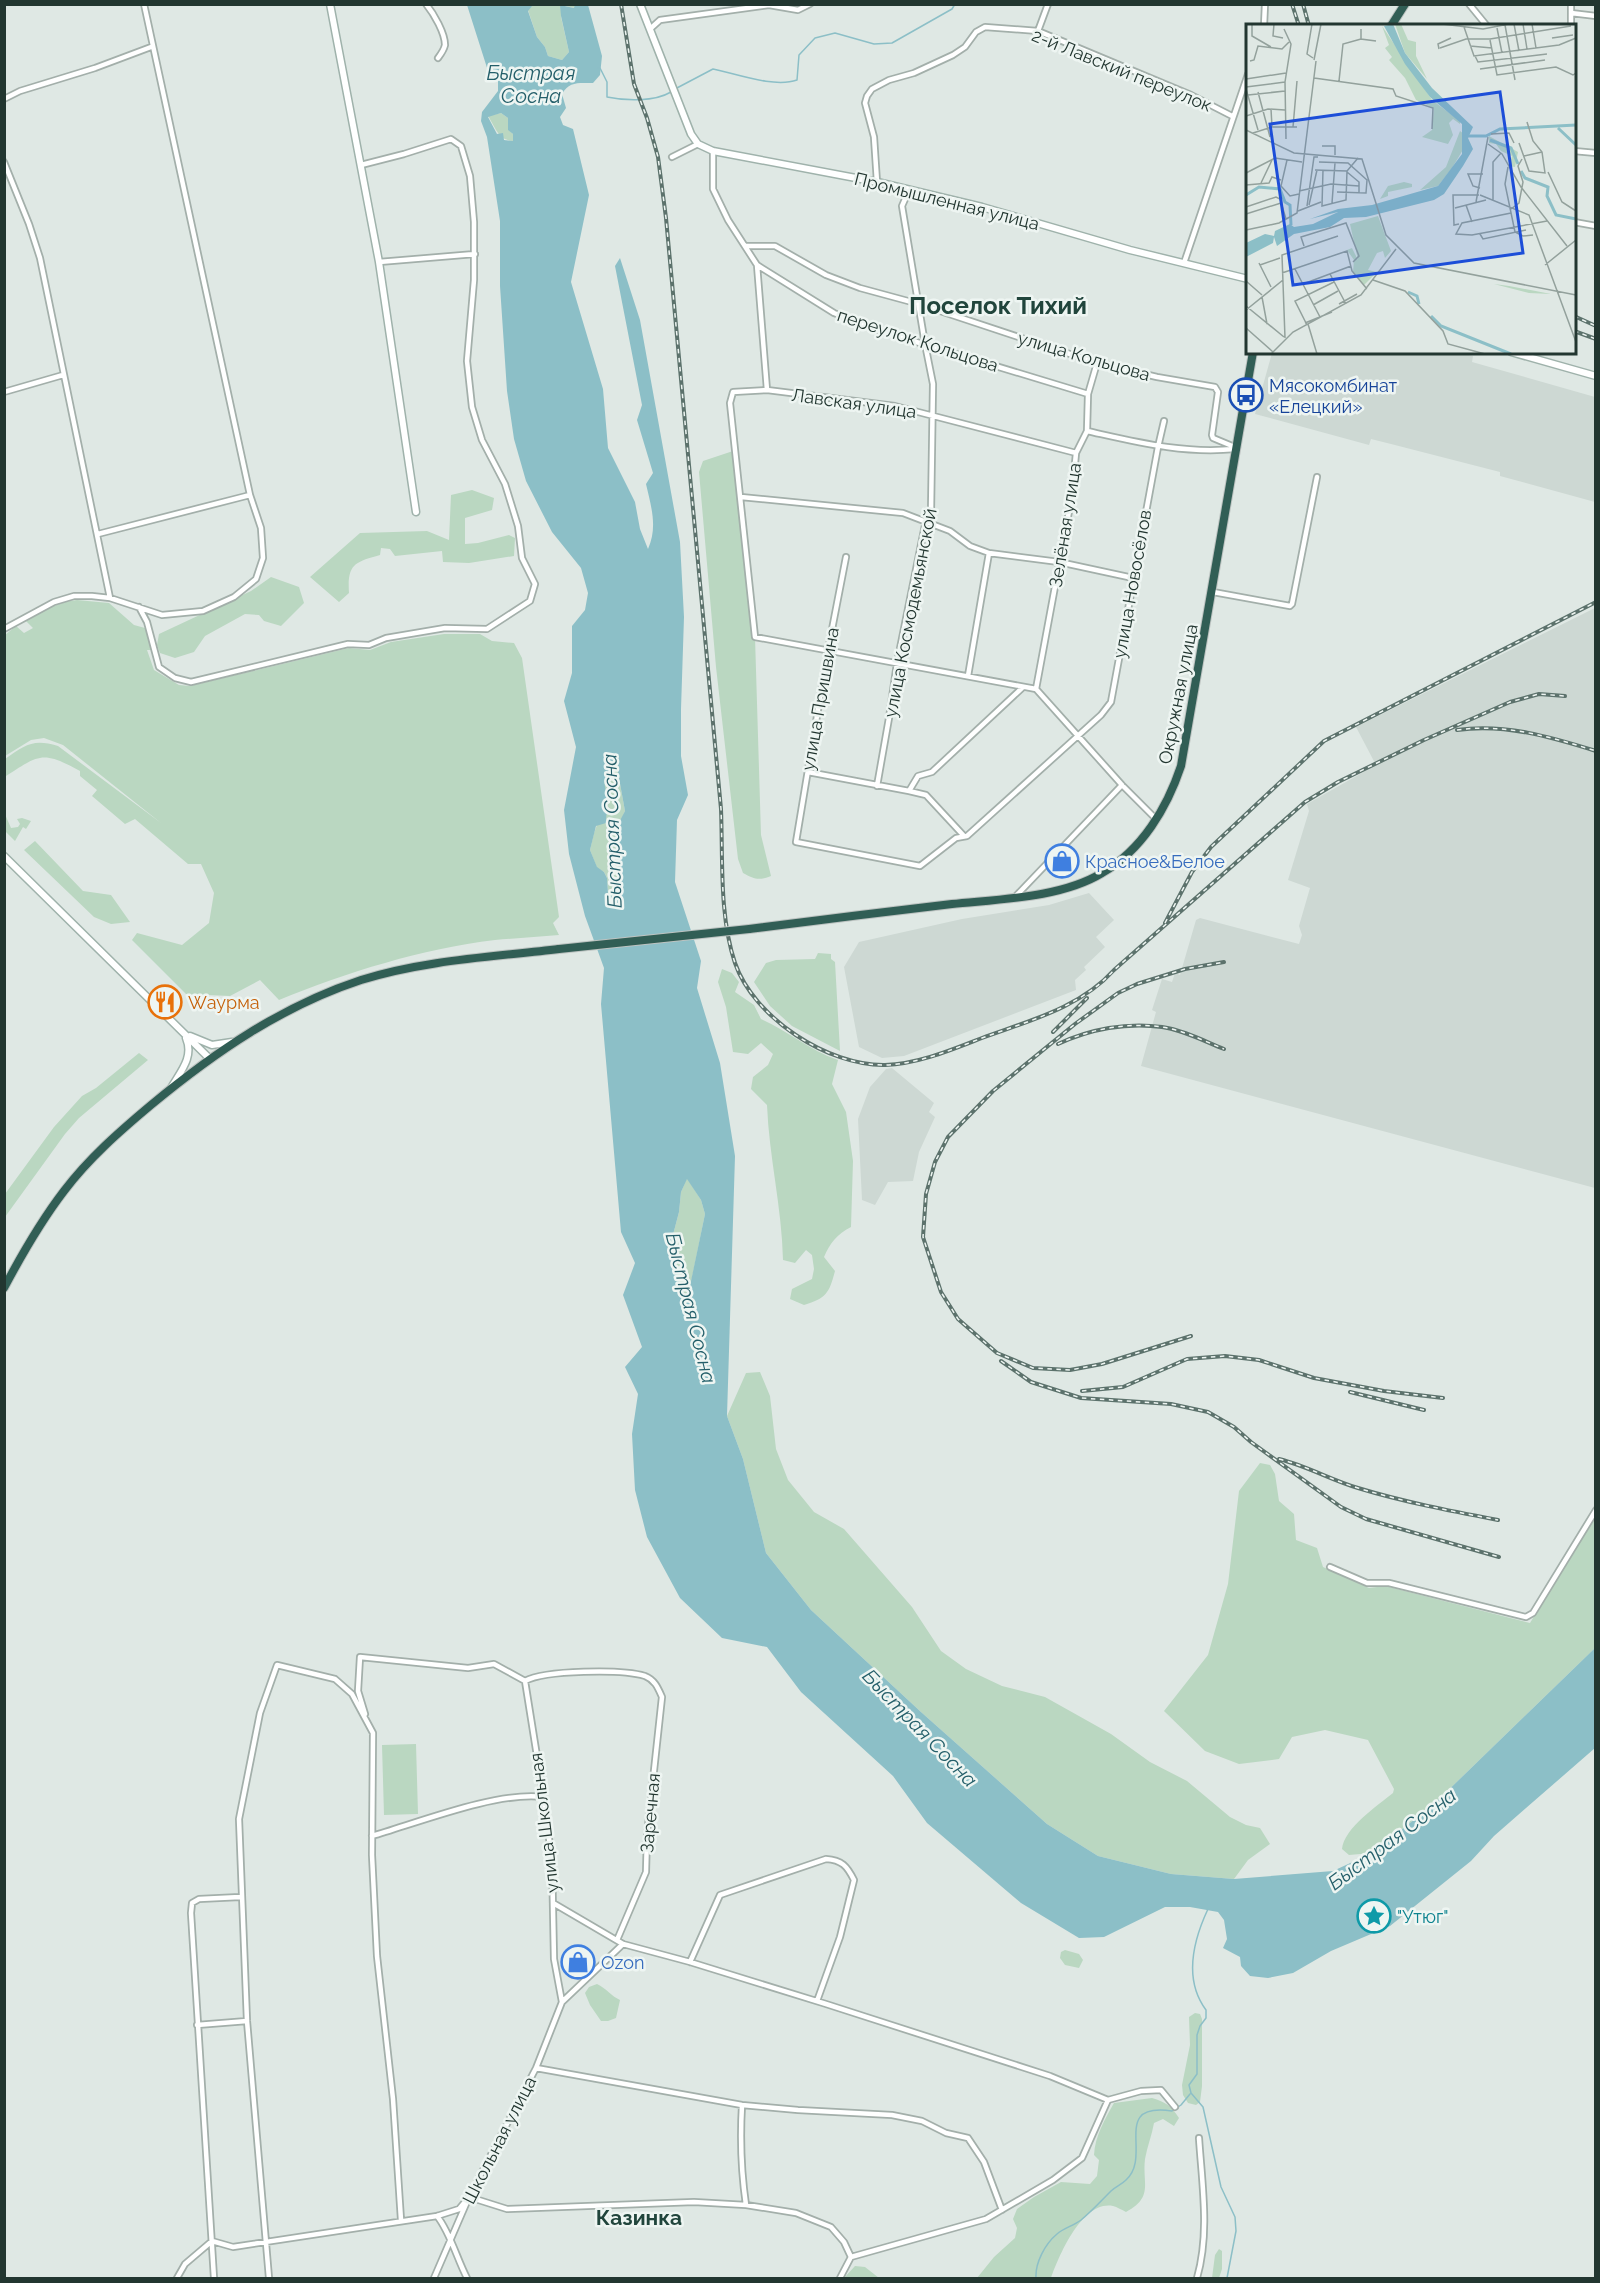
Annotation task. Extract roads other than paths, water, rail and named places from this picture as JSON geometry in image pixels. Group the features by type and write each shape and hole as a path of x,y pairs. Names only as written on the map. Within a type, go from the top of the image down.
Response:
{"highway":[{"path":"1392,24 1404,4"},
{"name":"Окружная улица","path":"4,1288 32,1237 65,1190 94,1156 120,1131 232,1042 319,995 411,967 1015,897 1068,888 1103,873 1132,850 1156,819 1167,803 1181,766 1254,354"}],"street":[{"path":"4,629 54,602 74,596 110,598 162,615 202,611 234,597 256,579 263,558 261,528 250,495 144,4"},
{"path":"330,4 379,262 416,512"},
{"path":"426,4 433,13 445,42 445,48 438,58"},
{"path":"640,4 691,134 698,144 672,157"},
{"path":"650,29 660,20 769,5 798,10 810,4"},
{"path":"1038,31 1048,4"},
{"path":"1264,24 1265,4"},
{"path":"1469,4 1485,24"},
{"path":"1570,4 1571,24"},
{"path":"1571,13 1596,15"},
{"name":"2-й Лавский переулок","path":"877,182 874,137 865,103 867,96 872,89 889,80 914,73 953,55 965,46 976,32 985,27 1038,31 1191,95 1232,116"},
{"path":"4,99 20,91 95,69 152,47"},
{"path":"1184,263 1246,79"},
{"path":"139,607 147,622 159,667 175,678 191,682 348,644 369,645 386,638 445,628 487,629 530,601 535,584 522,558 518,526 505,484 482,440 472,407 467,361 475,254 470,176 461,146 451,139 361,165"},
{"name":"Промышленная улица","path":"698,144 713,151 877,182 982,207 1130,250 1246,278"},
{"path":"713,151 713,189 728,220 757,265 767,390"},
{"path":"1576,151 1596,153"},
{"path":"4,162 40,258 110,598"},
{"name":"улица Космодемьянской","path":"876,786 890,718 897,663 926,520 931,512 933,384 902,206 909,190"},
{"path":"1576,222 1596,226"},
{"name":"улица Кольцова","path":"746,246 775,246 826,275 860,288 919,304 1098,363 1157,377 1215,387 1218,392 1213,438 1237,448"},
{"path":"379,262 475,254"},
{"name":"переулок Кольцова","path":"757,265 834,313 880,331 1088,394"},
{"path":"1518,354 1596,376"},
{"name":"Зелёная улица","path":"1036,689 1072,495 1076,453 1087,431 1088,394 1098,363"},
{"path":"4,392 63,375"},
{"name":"Лавская улица","path":"741,497 730,403 733,392 767,390 896,406 1076,453"},
{"name":"улица Новосёлов","path":"796,842 920,866 956,838 964,836 1101,715 1111,702 1164,421"},
{"path":"1087,431 1158,447 1199,452 1237,448"},
{"path":"1213,592 1290,606 1292,604 1317,477"},
{"path":"98,534 250,495"},
{"path":"1133,578 1059,562 989,553 970,546 950,531 903,513 741,497 744,546 755,637 1036,689 1122,785 1156,819"},
{"path":"968,676 989,553"},
{"name":"улица Пришвина","path":"796,842 846,557"},
{"path":"909,791 918,776 932,772 1022,688"},
{"path":"808,772 926,795 964,836"},
{"path":"1015,897 1122,785"},
{"path":"4,856 209,1058"},
{"path":"185,1034 212,1045 232,1042"},
{"path":"169,1090 189,1056 190,1047 185,1034"},
{"path":"1330,1567 1367,1583 1389,1583 1526,1617 1533,1613 1596,1509"},
{"path":"368,1724 358,1691 360,1657 468,1668 494,1664 525,1681"},
{"path":"269,2278 247,2021 240,1897 239,1819 260,1713 277,1665 335,1679 352,1694 373,1733 372,1836 377,1956 393,2099 401,2220"},
{"name":"Заречная","path":"525,1681 533,1676 554,1673 584,1672 645,1677 655,1682 662,1697 645,1872 617,1940"},
{"name":"улица Школьная","path":"525,1681 552,1860 554,1959 562,2002"},
{"path":"372,1836 486,1803 529,1795 543,1797"},
{"path":"690,1962 720,1895 826,1859 838,1859 848,1867 854,1880 840,1937 817,2001"},
{"path":"214,2278 191,1913 192,1903 199,1899 240,1897"},
{"path":"553,1903 623,1944 817,2001 1050,2076 1108,2100 1141,2091 1161,2090 1175,2107"},
{"path":"562,2002 623,1944"},
{"name":"Школьная улица","path":"434,2278 469,2197 536,2068 562,2002"},
{"path":"197,2025 247,2021"},
{"path":"536,2068 742,2105 892,2115 922,2121 946,2133 968,2138 984,2163 1002,2210"},
{"path":"840,2278 851,2257 986,2219 1053,2180 1082,2158 1108,2100"},
{"path":"742,2105 740,2143 746,2205"},
{"path":"1197,2278 1203,2246 1204,2219 1199,2138"},
{"path":"212,2241 233,2247 437,2216 459,2209 469,2197 507,2209 694,2202 746,2205 796,2213 831,2227 844,2242 851,2257"},
{"path":"437,2216 446,2228 467,2278"},
{"path":"177,2278 185,2264 212,2241"}],"water":[{"name":"Быстрая Сосна","path":"467,5 533,5 528,11 537,37 545,47 548,56 562,60 569,52 560,5 574,8 575,5 588,5 602,56 600,75 593,83 575,84 565,90 562,94 566,108 560,117 563,125 573,129 589,195 571,282 603,389 608,448 635,502 640,529 648,549 653,525 646,484 653,473 637,420 642,405 615,266 620,258 640,320 680,542 684,617 681,756 688,795 677,820 675,882 701,961 697,988 720,1063 735,1156 727,1416 743,1459 766,1553 811,1610 1047,1824 1098,1856 1171,1874 1234,1879 1333,1871 1372,1853 1434,1804 1595,1648 1595,1748 1494,1836 1471,1861 1390,1926 1331,1951 1293,1973 1268,1978 1250,1976 1241,1966 1240,1957 1223,1948 1227,1939 1224,1920 1218,1912 1190,1907 1165,1907 1104,1937 1079,1938 1021,1903 927,1823 893,1776 801,1692 767,1647 722,1638 680,1598 647,1537 635,1490 632,1434 638,1394 625,1367 642,1347 623,1295 635,1263 621,1232 601,1004 604,968 585,916 569,854 564,810 576,747 564,701 572,673 572,626 585,610 588,593 581,568 552,532 526,481 514,439 507,391 500,286 500,221 487,137 481,121 482,112 498,91 498,80 489,74","holes":["501,113 508,118 508,130 513,134 513,141 504,140 503,133 497,134 488,117","617,767 625,811 615,830 619,876 616,899 608,893 607,878 604,872 597,867 590,850 596,826 606,823 606,777","687,1179 701,1200 705,1214 686,1305 669,1250 679,1212 681,1192"]}],"waterway":[{"path":"675,89 713,69 767,81 797,80 799,55 815,38 835,33 874,44 892,43 952,9 955,4"},
{"path":"598,68 607,82 607,97 640,100 656,98 671,92"},
{"path":"1208,1909 1198,1934 1193,1960 1194,1986 1206,2010 1206,2018 1197,2035 1197,2074 1189,2085 1191,2093 1203,2107 1221,2187 1235,2217 1236,2231 1227,2278"},
{"path":"1036,2278 1039,2260 1053,2238 1085,2217 1111,2191 1126,2180 1133,2170 1136,2158 1137,2123 1142,2115 1153,2110 1172,2111 1181,2105 1190,2094"}],"railway":[{"path":"621,4 634,84 658,157 666,218 721,809 726,926 735,963 745,983 758,1002 796,1035 840,1057 863,1063 897,1064 946,1052 1052,1012 1086,994 1100,983 1305,802 1338,782 1424,740 1510,702 1539,694 1565,696"},
{"path":"1292,4 1298,24"},
{"path":"1303,4 1308,24"},
{"path":"1576,317 1596,326"},
{"path":"1576,332 1596,339"},
{"path":"1165,923 1192,872 1211,847 1324,741 1596,602"},
{"path":"1457,730 1475,728 1510,730 1545,736 1596,751"},
{"path":"1191,1336 1102,1364 1070,1370 1033,1368 997,1353 958,1319 941,1292 923,1237 926,1194 935,1162 948,1137 993,1091 1075,1024 1118,993 1137,984 1185,969 1224,962"},
{"path":"1053,1032 1087,998"},
{"path":"1058,1044 1083,1034 1135,1025 1178,1031 1224,1049"},
{"path":"1082,1391 1123,1387 1187,1359 1225,1356 1259,1360 1314,1378 1384,1391 1443,1398"},
{"path":"1001,1361 1031,1382 1081,1398 1171,1404 1208,1412 1234,1427 1251,1442 1341,1507 1366,1519 1499,1557"},
{"path":"1350,1392 1424,1410"},
{"path":"1279,1459 1375,1493 1498,1520"}],"place":[{"name":"Мясокомбинат «Елецкий»","path":"1246,395"},
{"name":"Красное&Белое","path":"1062,861"},
{"name":"Wаурма","path":"165,1002"},
{"name":"\"Утюг\"","path":"1374,1916"},
{"name":"Ozon","path":"578,1962"}],"district":[{"name":"Поселок Тихий","path":"998,305"},
{"name":"Казинка","path":"639,2217"}]}
